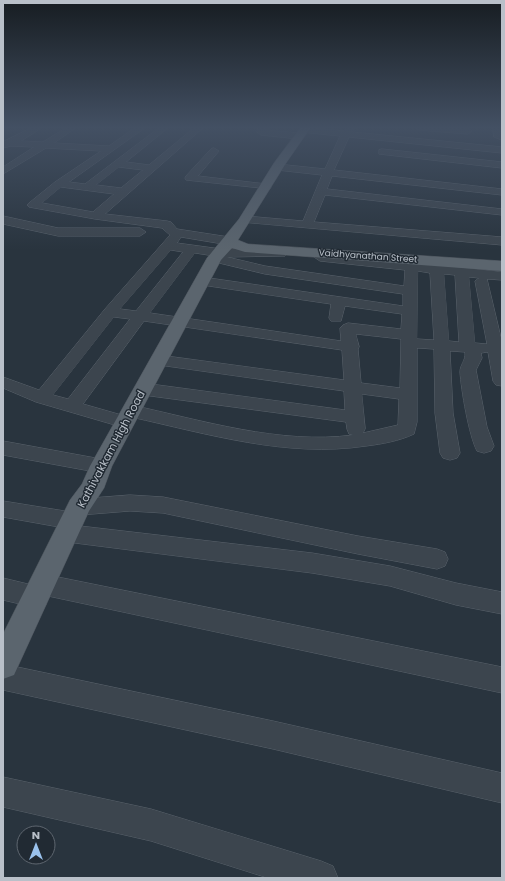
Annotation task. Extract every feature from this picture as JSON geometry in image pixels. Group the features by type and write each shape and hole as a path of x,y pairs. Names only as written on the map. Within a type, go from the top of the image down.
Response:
{"main road":[{"name":"Kathivakkam High Road","path":"3,664 40,591 73,520 92,488 101,466 202,281 246,220 276,168"},
{"name":"Vaidhyanathan Street","path":"225,249 245,248 502,266"},
{"name":"Vaidhyanathan Street","path":"225,249 502,260"}],"street":[{"path":"83,168 59,184 33,205 95,216 167,225 173,232 173,238 169,246 173,247 191,250 225,249 282,253 412,266 437,269 482,281 502,284"},
{"path":"86,188 113,168"},
{"path":"95,216 151,168"},
{"path":"198,168 190,176 192,179 266,187"},
{"path":"286,168 502,192"},
{"path":"307,225 330,168"},
{"path":"373,178 376,168"},
{"path":"427,184 429,168"},
{"path":"483,168 484,190"},
{"path":"59,184 123,192"},
{"path":"320,191 502,212"},
{"path":"3,220 58,232 153,232 156,223"},
{"path":"246,220 502,241"},
{"path":"3,231 47,239 58,232"},
{"path":"173,238 225,249 265,270 410,291"},
{"path":"42,398 110,312 173,238"},
{"path":"72,406 191,250"},
{"path":"3,382 42,398 72,406 128,417 276,440 327,444 358,442 400,433 407,429 409,395 409,311 412,266"},
{"path":"437,269 442,345 444,413 450,453"},
{"path":"462,275 502,276"},
{"path":"462,275 470,347 474,358 468,370 478,427 484,446"},
{"path":"202,281 409,311"},
{"path":"482,281 499,349 502,381"},
{"path":"336,318 339,301"},
{"path":"110,312 351,347"},
{"path":"358,442 352,388 351,347 348,328 442,345 499,349"},
{"path":"159,360 409,395"},
{"path":"143,389 355,417"},
{"path":"3,448 101,466"},
{"path":"73,520 130,503 163,504 358,545 437,559"},
{"path":"3,509 390,576 456,594 502,603"},
{"path":"3,589 40,591 169,609 502,680"},
{"path":"3,677 281,736 502,788"},
{"path":"3,792 151,825 321,878"}]}
